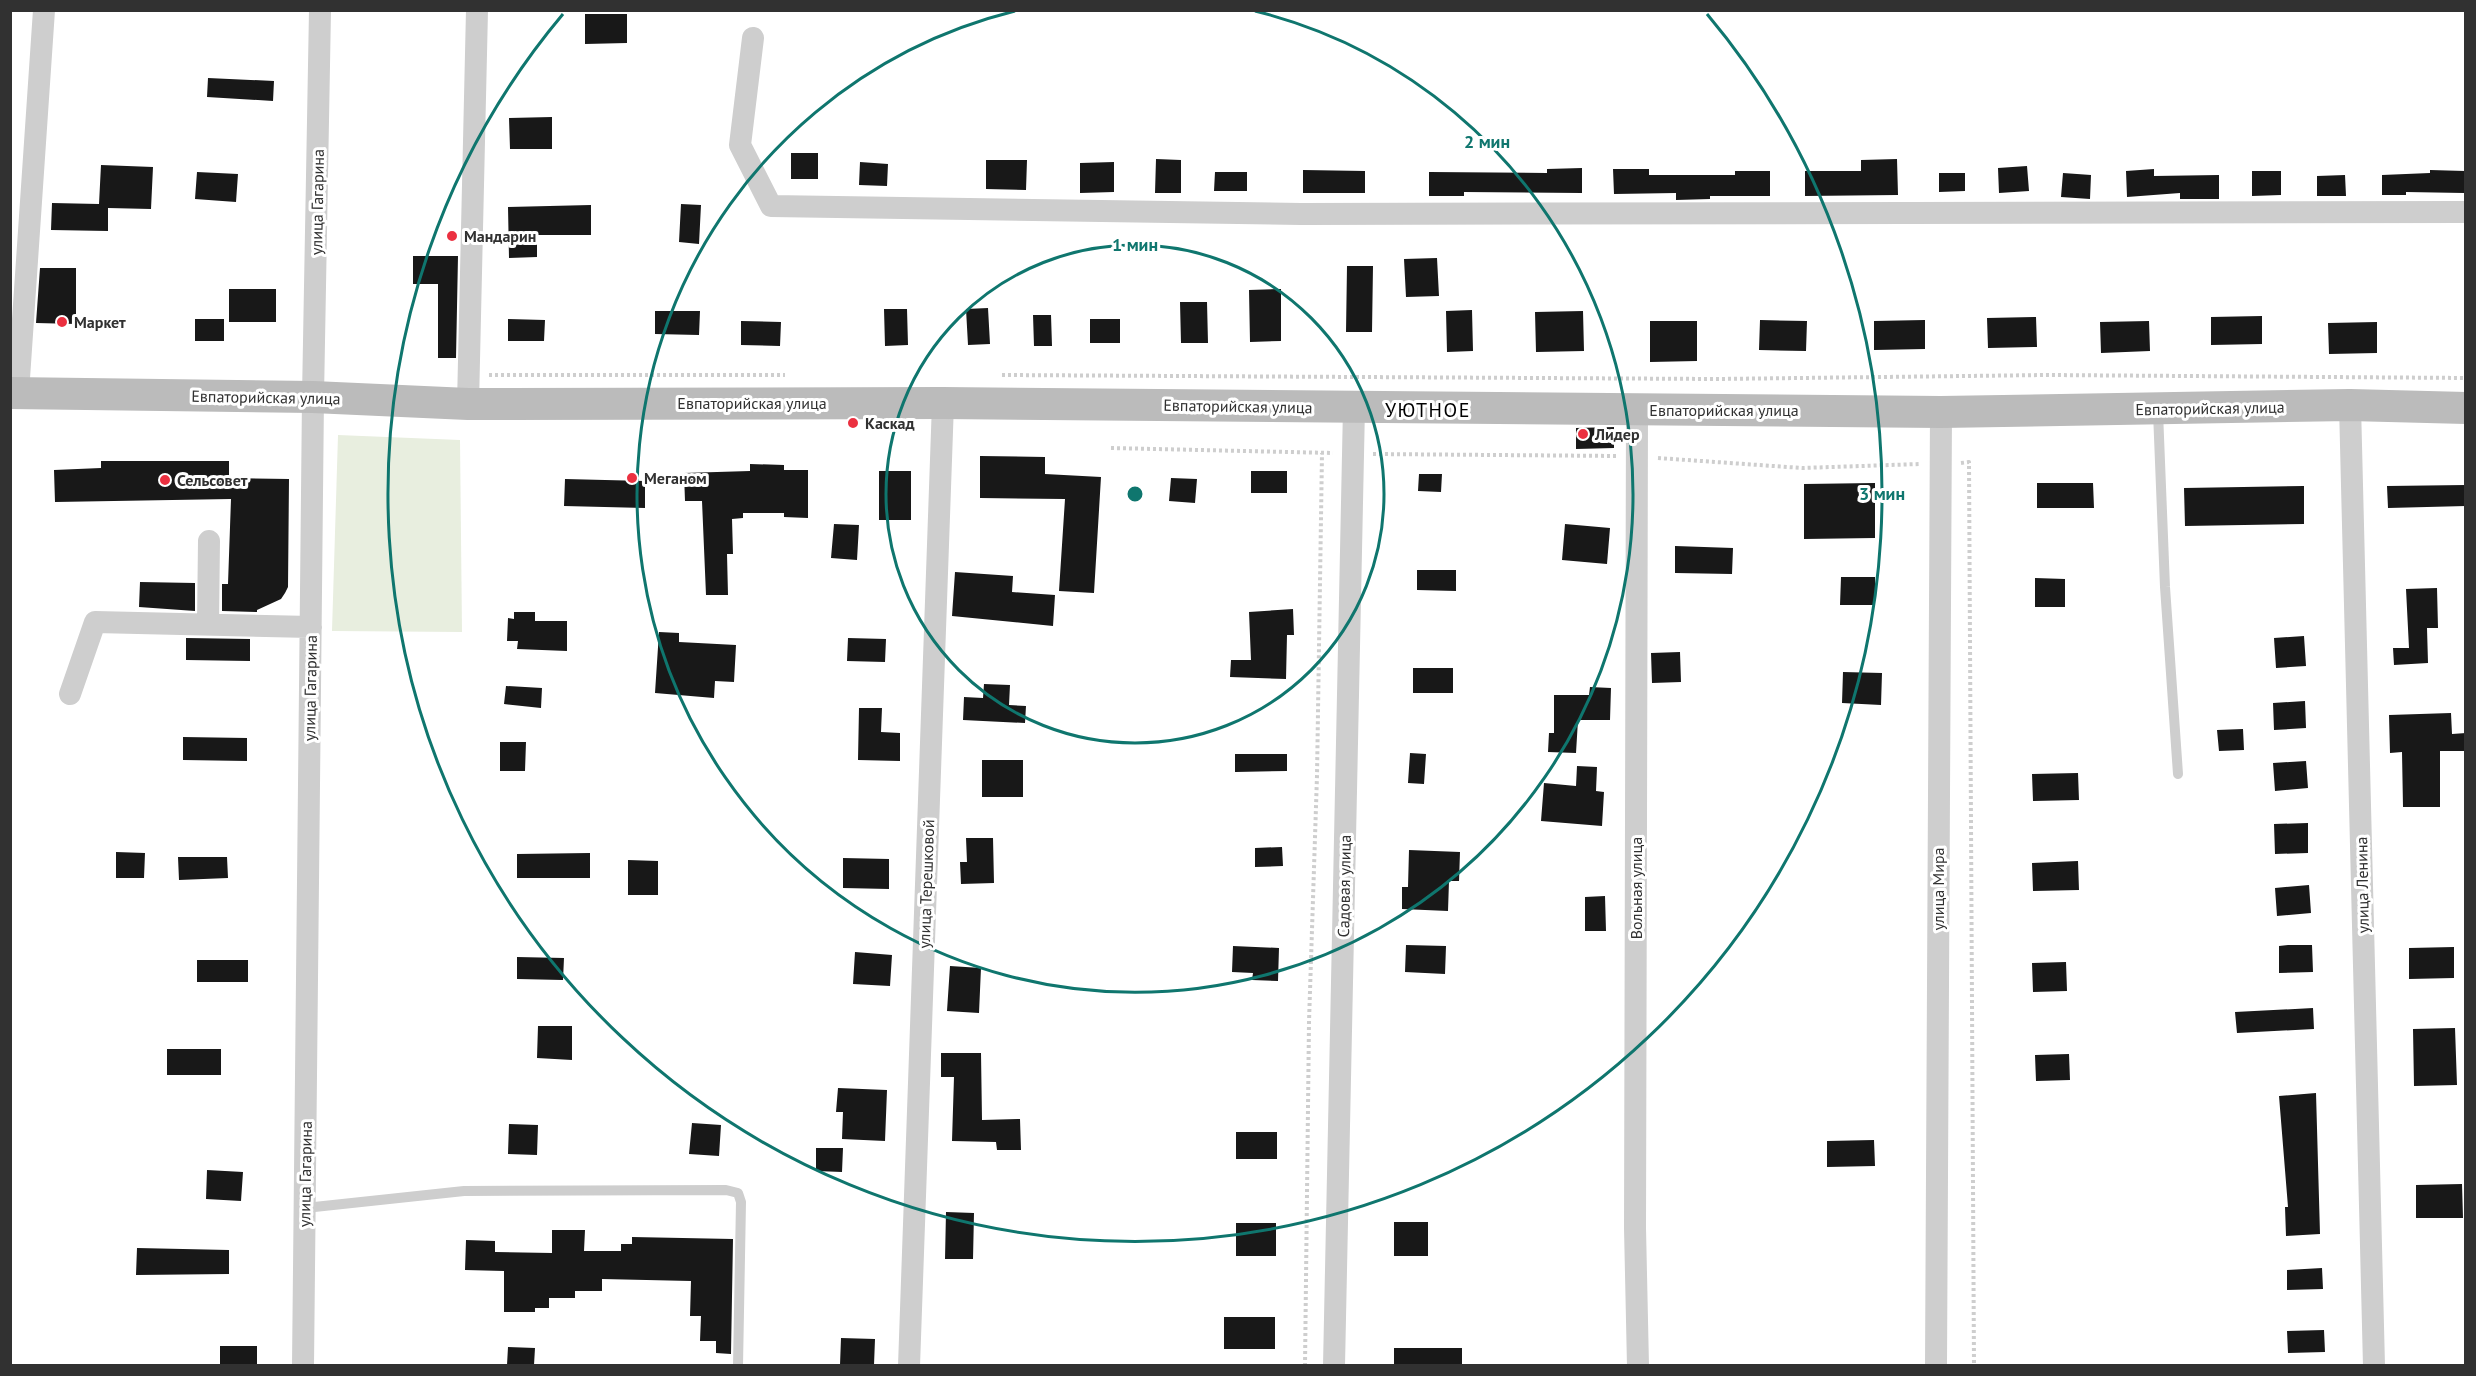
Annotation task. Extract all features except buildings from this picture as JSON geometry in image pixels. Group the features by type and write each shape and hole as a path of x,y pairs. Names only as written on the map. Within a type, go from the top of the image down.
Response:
{"main road":[{"name":"Евпаторийская улица","path":"14,393 313,397 469,389 943,403 1941,412 2350,405 2466,408"}],"street":[{"path":"14,393 44,10"},
{"name":"улица Гагарина","path":"303,1365 313,397 320,10"},
{"path":"469,389 477,10"},
{"path":"753,38 740,145 771,206 1302,214 2466,212"},
{"name":"улица Терешковой","path":"909,1365 943,403"},
{"name":"улица Ленина","path":"2350,405 2374,1365"},
{"name":"Садовая улица","path":"1334,1365 1353,407"},
{"name":"Вольная улица","path":"1637,410 1635,1228 1638,1365"},
{"name":"улица Мира","path":"1936,1365 1941,412"},
{"path":"208,624 209,541"},
{"path":"70,694 95,622 311,627"}],"lane":[{"path":"2158,409 2165,587 2178,774"},
{"path":"305,1208 464,1191 726,1190 738,1193 741,1202 738,1365"}],"path":[{"path":"469,389 797,375"},
{"path":"996,375 1716,379 2047,375 2466,378"},
{"path":"1112,448 1637,456 1802,468 1969,462 1974,1365"},
{"path":"1305,1365 1308,1022 1317,776 1322,453"}],"green space":[{"path":"338,435 460,440 462,632 332,631"}],"place":[{"name":"Мандарин","path":"452,236"},
{"name":"Маркет","path":"62,322"},
{"name":"Каскад","path":"853,423"},
{"name":"Лидер","path":"1583,434"},
{"name":"Меганом","path":"632,478"},
{"name":"Сельсовет","path":"165,480"}],"district":[{"name":"УЮТНОЕ","path":"1428,410"}]}
